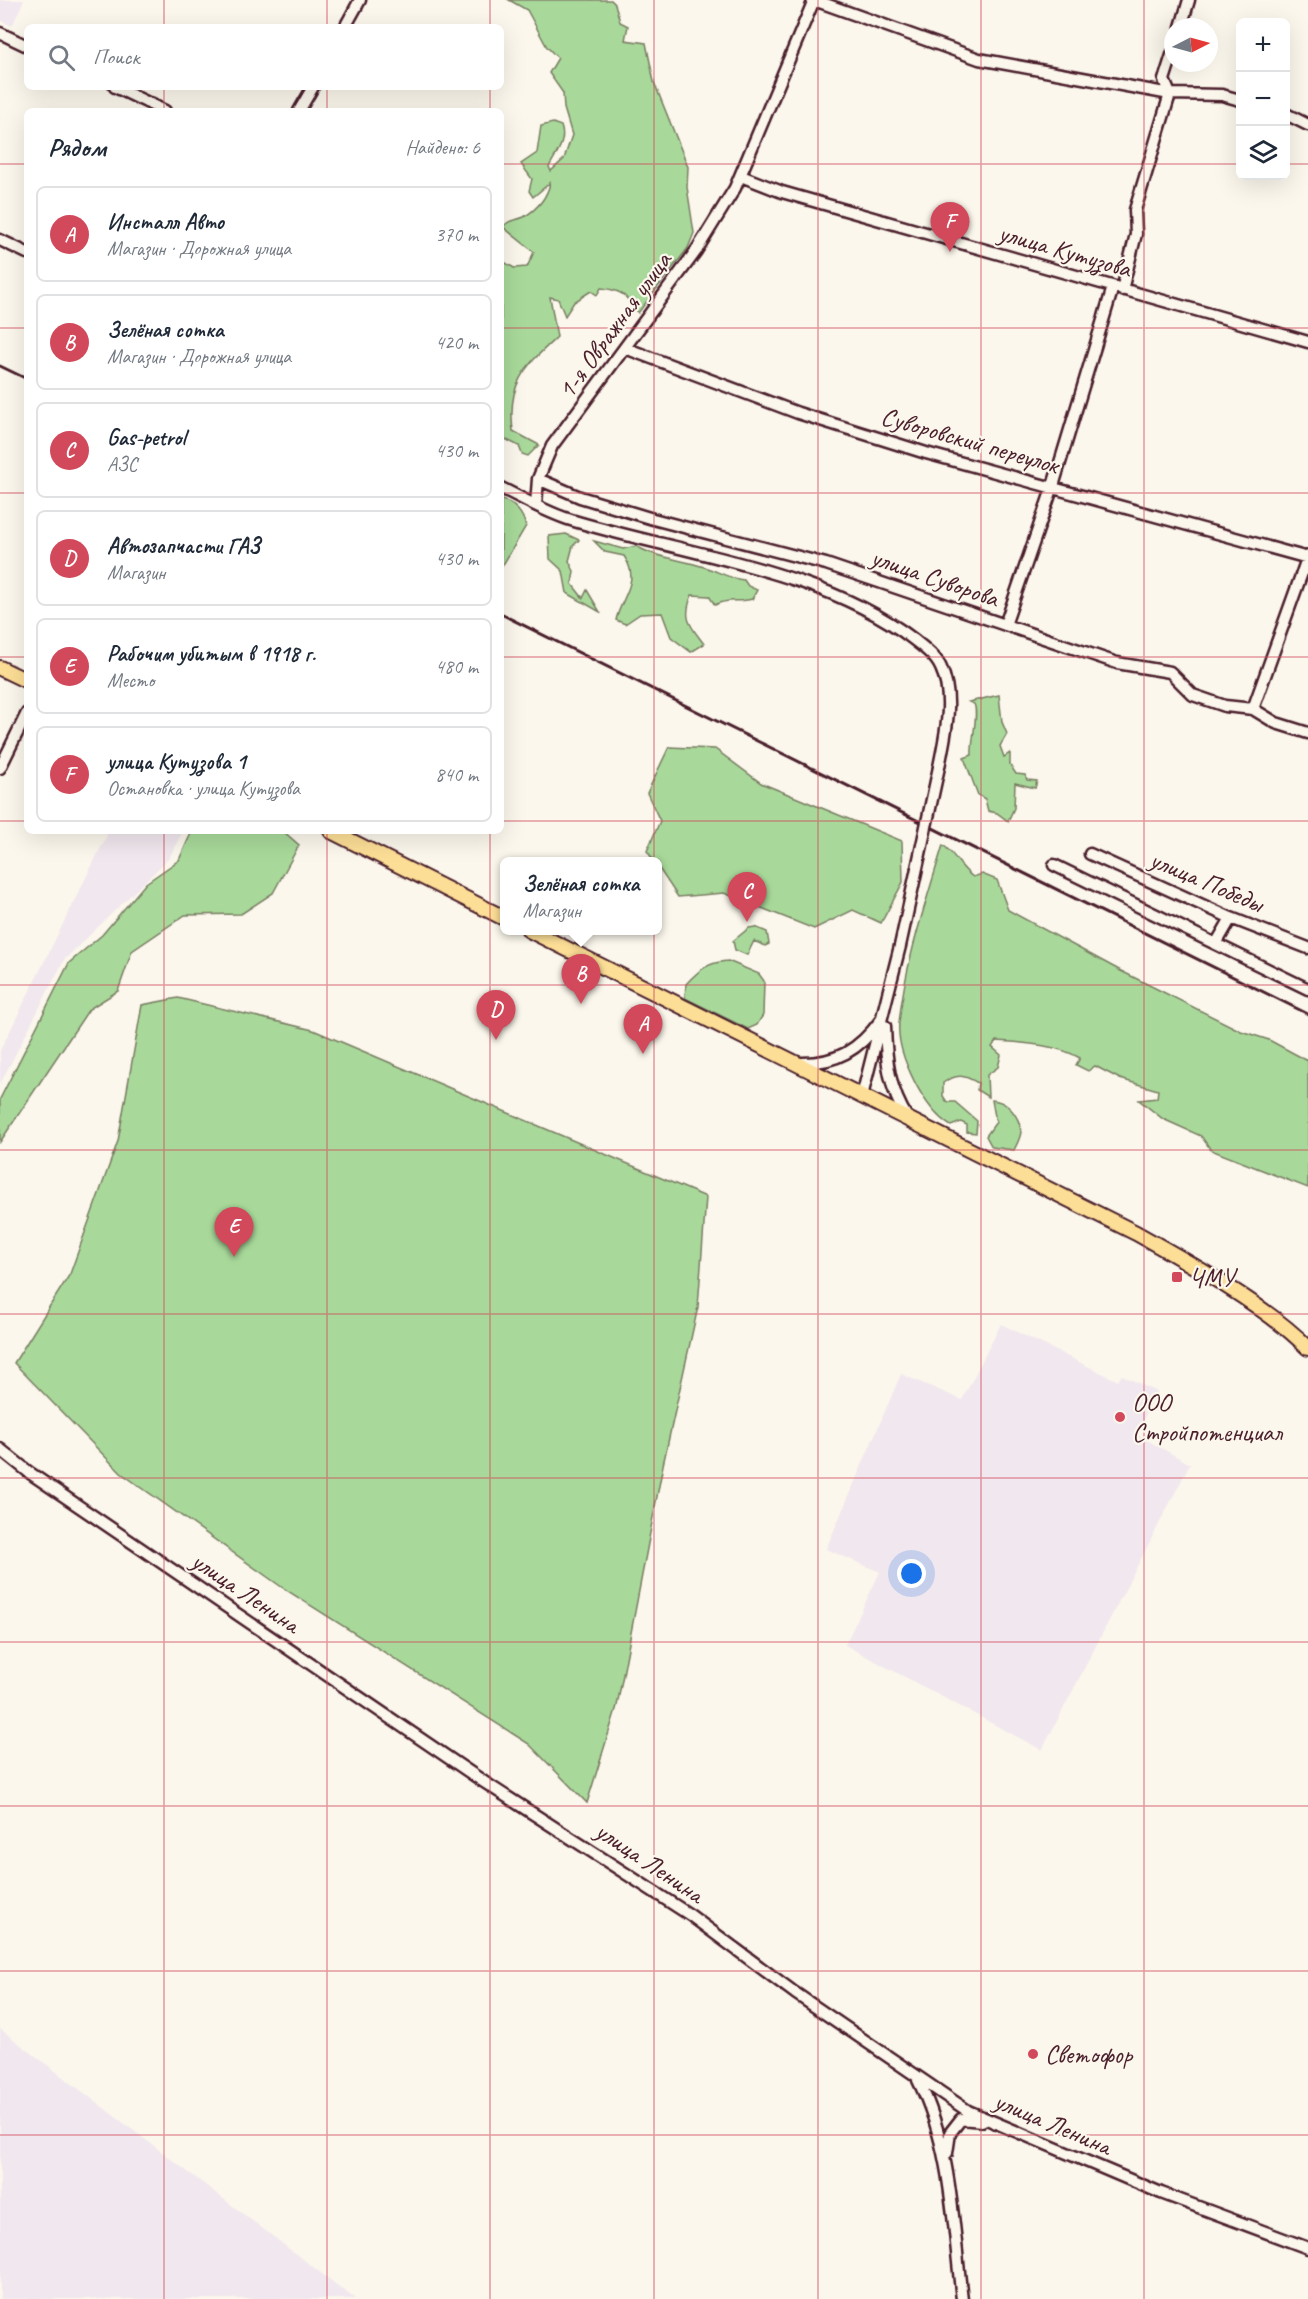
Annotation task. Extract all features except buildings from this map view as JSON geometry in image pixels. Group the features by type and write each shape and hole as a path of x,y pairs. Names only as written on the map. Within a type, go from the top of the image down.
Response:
{"main road":[{"path":"0,668 24,680"},
{"path":"337,834 500,916"},
{"path":"539,935 1169,1252 1253,1305 1308,1348"}],"street":[{"path":"347,24 360,0"},
{"path":"814,0 979,59 1170,94 1222,95 1236,99"},
{"name":"1-я Овражная улица","path":"541,506 537,479 552,446 696,251 741,176 814,0"},
{"path":"1184,18 1189,0"},
{"path":"0,33 24,45"},
{"path":"1005,625 1136,234 1136,210 1170,94 1164,80 1167,72"},
{"path":"121,90 159,108"},
{"path":"301,108 311,90"},
{"path":"1290,116 1308,125"},
{"name":"улица Кутузова","path":"741,176 782,192 1308,342"},
{"path":"0,240 24,252"},
{"name":"Суворовский переулок","path":"625,348 798,412 926,453 1308,557"},
{"name":"улица Суворова","path":"537,479 580,496 653,519 825,564 1117,663 1170,672 1193,695 1225,706 1253,709 1276,723 1308,733"},
{"path":"504,489 568,519 774,573 841,599 902,630 926,649 941,667 948,690 946,726 939,767 884,1015 862,1096"},
{"path":"1253,709 1308,557"},
{"path":"0,768 24,719"},
{"name":"улица Победы","path":"1090,854 1232,918 1308,948"},
{"path":"1054,865 1308,989"},
{"path":"1216,944 1232,918"},
{"path":"793,1063 817,1064 835,1060 853,1051 868,1038 884,1015"},
{"path":"884,1015 890,1083 897,1101 909,1120"},
{"name":"улица Ленина","path":"0,1449 30,1473 484,1782 690,1915 916,2078 990,2122 1161,2193 1308,2248"},
{"path":"916,2078 931,2107 946,2166 962,2299"},
{"path":"946,2166 950,2133 961,2119 990,2122"}],"shaded area":[{"path":"0,0 24,0 12,26 0,20"},
{"path":"108,834 181,834 169,858 64,960 0,1084 0,1051"},
{"path":"1001,1324 1118,1381 1122,1375 1157,1392 1136,1434 1190,1464 1042,1750 845,1645 880,1572 826,1549 901,1374 962,1400"},
{"path":"0,2029 355,2299 0,2299"}],"green space":[{"path":"509,0 611,0 615,4 620,22 628,26 625,40 646,43 654,82 688,167 687,187 694,233 688,248 638,313 623,295 614,290 601,288 597,295 591,291 574,302 565,316 558,299 550,297 557,337 535,358 520,378 513,400 513,431 539,445 528,456 522,454 519,446 504,438 504,262 514,268 527,267 534,252 504,226 533,210 541,203 549,188 550,183 533,197 529,191 532,179 521,164 537,153 541,126 553,123 561,126 563,137 549,167 551,171 564,159 572,135 564,108 563,93 549,73 558,58 547,47 527,10"},
{"path":"504,501 517,509 526,526 504,563"},
{"path":"566,534 579,540 573,546 569,561 574,571 572,584 583,598 587,590 600,612 567,593 563,571 550,559 549,536"},
{"path":"594,541 623,549 636,546 652,553 744,580 748,586 757,590 752,599 715,605 709,596 692,595 688,610 689,621 704,644 691,652 671,637 662,613 640,614 625,624 616,620 631,581 629,565 624,556 605,552"},
{"path":"999,695 1002,722 1007,734 1000,746 1004,757 1010,753 1010,765 1016,774 1025,775 1027,780 1037,781 1035,788 1015,783 1014,808 1008,821 997,813 988,811 985,799 978,795 964,758 972,755 975,708 974,704 969,702"},
{"path":"669,747 715,749 761,783 902,841 903,882 881,923 853,910 814,929 724,893 678,897 662,873 662,857 651,857 647,851 660,821 647,793"},
{"path":"191,834 286,834 299,845 273,893 241,914 185,915 132,951 118,991 89,1009 0,1142 0,1099 69,963 102,935 146,883 179,860"},
{"path":"943,845 973,877 982,874 997,880 1008,910 1121,971 1241,1031 1269,1040 1308,1061 1308,1188 1211,1150 1201,1136 1163,1119 1139,1100 1157,1098 1158,1090 1120,1079 1095,1066 1088,1071 1076,1065 1080,1058 1050,1047 996,1041 992,1047 1001,1055 998,1067 987,1075 988,1097 977,1090 978,1083 969,1078 957,1076 943,1083 943,1096 947,1102 955,1102 977,1121 976,1133 967,1132 967,1125 961,1122 951,1126 941,1118 922,1095 907,1065 899,1036 899,1023 911,955"},
{"path":"755,927 767,932 769,944 765,946 754,941 747,955 735,950 733,941 749,928"},
{"path":"728,961 759,974 764,981 763,1015 757,1025 748,1029 685,998 686,984 695,975 709,965"},
{"path":"178,998 313,1030 706,1197 698,1307 663,1465 617,1706 587,1803 529,1744 283,1588 121,1473 14,1363 70,1274 118,1141 142,1005"},
{"path":"992,1100 1008,1106 1018,1120 1021,1133 1014,1150 992,1147 986,1136 996,1122"}],"railway":[{"path":"0,366 24,378"},
{"path":"504,615 1308,1014"}],"place":[{"name":"улица Кутузова 1","path":"950,252"},
{"name":"Gas-petrol","path":"747,922"},
{"name":"Зелёная сотка","path":"581,1004"},
{"name":"Автозапчасти ГАЗ","path":"496,1040"},
{"name":"Инсталл Авто","path":"643,1054"},
{"name":"Рабочим убитым в 1918 г.","path":"234,1257"},
{"name":"ЧМУ","path":"1177,1277"},
{"name":"ООО Стройпотенциал","path":"1120,1417"},
{"name":"Светофор","path":"1033,2054"}]}
